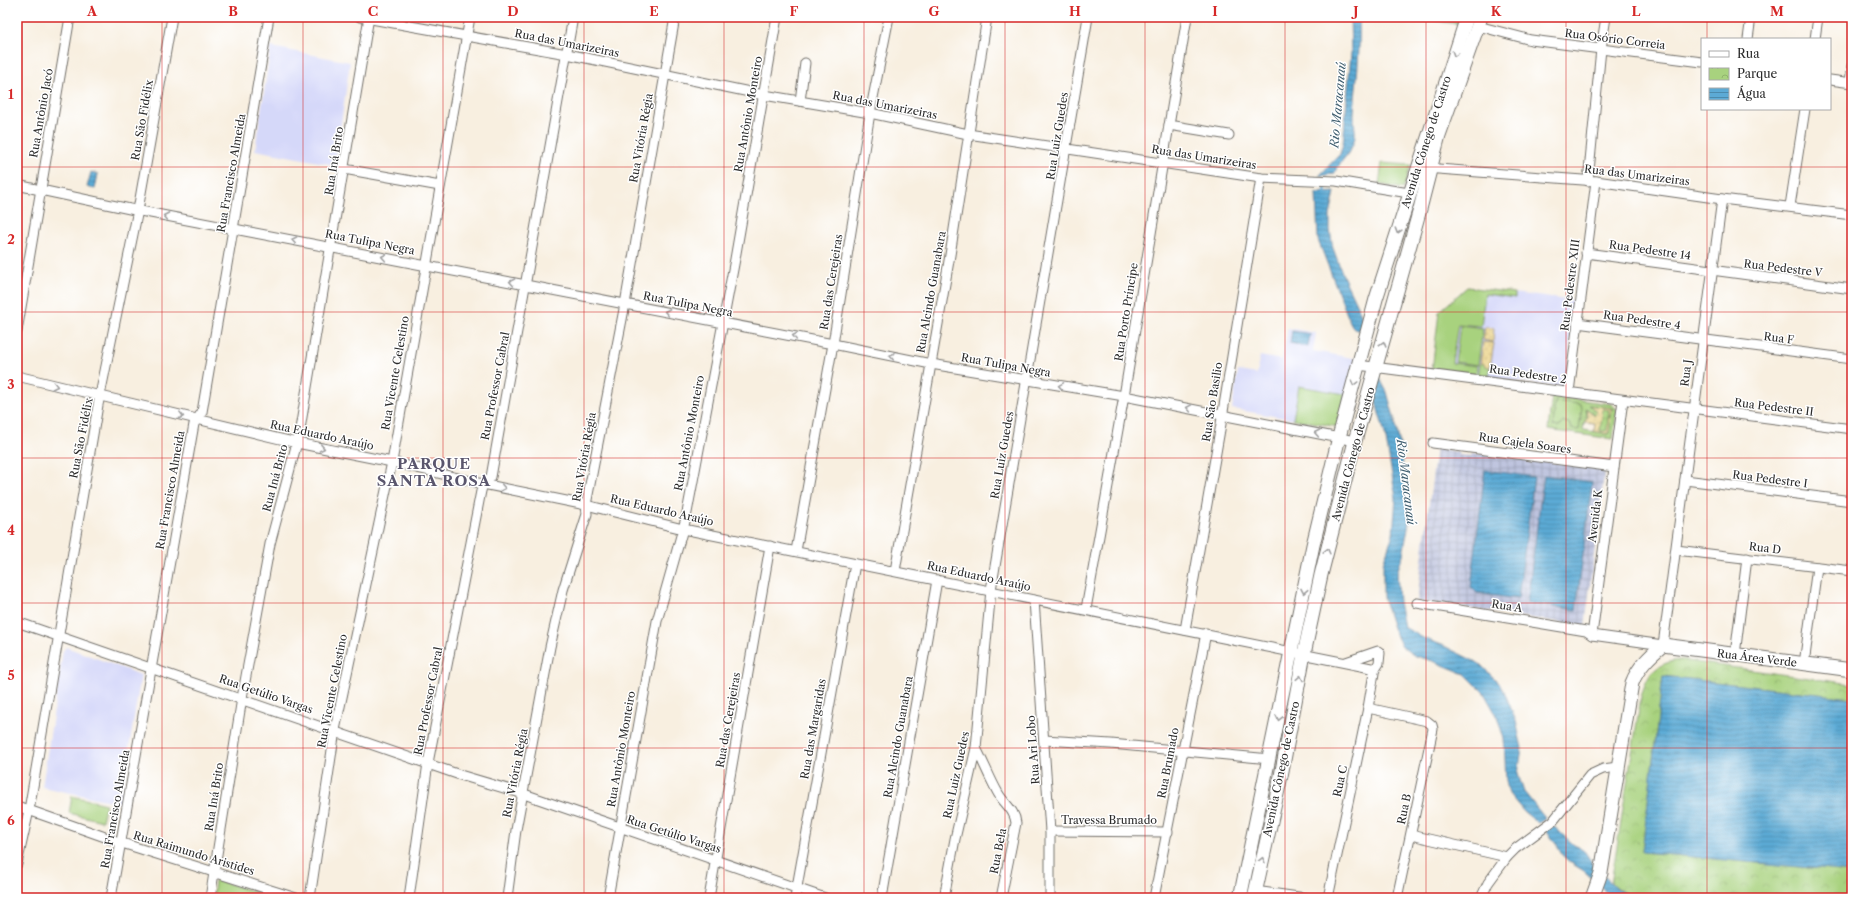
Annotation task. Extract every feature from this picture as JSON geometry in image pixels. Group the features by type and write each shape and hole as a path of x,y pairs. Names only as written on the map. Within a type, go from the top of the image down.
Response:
{"main road":[{"name":"Avenida Cônego de Castro","path":"1241,894 1270,759 1298,653 1321,575 1355,441 1376,366 1424,168 1467,17"},
{"name":"Avenida Cônego de Castro","path":"1255,894 1281,776 1313,546 1339,437 1358,364 1409,193 1424,168 1439,135 1480,21"},
{"name":"Rua Área Verde","path":"1663,645 1852,670"},
{"path":"1592,898 1600,878 1632,683 1641,665 1663,645"},
{"path":"1267,774 1281,776"},
{"path":"1241,894 1255,894"}],"street":[{"name":"Rua Antônio Jacó","path":"17,331 70,17"},
{"name":"Rua São Fidélix","path":"17,864 29,810 98,405 101,397 138,210 172,17"},
{"name":"Rua Francisco Almeida","path":"111,898 122,843 150,669 194,424 202,412 269,17"},
{"name":"Rua Vicente Celestino","path":"310,898 335,730 392,462 470,17"},
{"name":"Rua Professor Cabral","path":"409,898 428,763 483,484 491,477 574,17"},
{"name":"Rua Vitória Régia","path":"507,898 516,830 560,604 586,514 586,504 625,304 675,17"},
{"name":"Rua Antônio Monteiro","path":"608,898 619,828 657,621 683,529 764,95 777,17"},
{"name":"Rua das Cerejeiras","path":"796,552 833,344 870,113 889,17"},
{"name":"Rua Alcindo Guanabara","path":"895,571 950,255 987,17"},
{"name":"Rua Luiz Guedes","path":"944,898 955,839 976,748 991,590 1067,149 1088,17"},
{"name":"Rua Porto Príncipe","path":"1086,610 1124,396 1187,17"},
{"name":"Rua Pedestre XIII","path":"1569,392 1586,253 1601,49 1606,17"},
{"path":"1748,38 1752,17"},
{"path":"1815,38 1818,17"},
{"name":"Rua das Umarizeiras","path":"366,18 567,54 764,95 870,113 968,134 1261,178 1336,181 1409,193"},
{"name":"Rua Iná Brito","path":"210,898 242,698 270,544 297,443 332,247 366,18"},
{"name":"Rua Osório Correia","path":"1480,21 1531,40 1701,62"},
{"path":"800,101 805,63"},
{"path":"1831,80 1851,83 1852,66"},
{"path":"1790,206 1805,110"},
{"path":"1169,125 1229,135"},
{"name":"Rua das Umarizeiras","path":"1424,168 1592,181 1852,215"},
{"path":"344,169 440,186"},
{"name":"Rua São Basilio","path":"1185,630 1261,178"},
{"name":"Rua Tulipa Negra","path":"17,185 233,229 722,322 930,364 1124,396 1355,441"},
{"name":"Rua J","path":"1676,550 1711,271 1722,199"},
{"name":"Rua Pedestre 14","path":"1586,253 1711,271"},
{"name":"Rua Pedestre V","path":"1711,271 1852,289"},
{"name":"Rua Pedestre 4","path":"1577,323 1703,340"},
{"name":"Rua F","path":"1703,340 1852,360"},
{"name":"Rua Pedestre 2","path":"1358,364 1694,409"},
{"name":"Rua Eduardo Araújo","path":"17,376 297,443 392,462 483,484 586,504 683,529 1206,633 1345,662 1373,670"},
{"name":"Avenida K","path":"1592,634 1623,400"},
{"name":"Rua Pedestre II","path":"1694,409 1852,429"},
{"name":"Rua Cajela Soares","path":"1433,443 1614,467"},
{"name":"Rua Pedestre I","path":"1685,480 1852,501"},
{"name":"Rua das Cerejeiras","path":"709,898 770,546"},
{"path":"1663,645 1676,550"},
{"name":"Rua D","path":"1676,550 1852,571"},
{"path":"1735,655 1747,558"},
{"name":"Rua das Margaridas","path":"796,893 855,564"},
{"path":"1804,664 1817,567"},
{"name":"Rua Alcindo Guanabara","path":"882,898 937,580"},
{"name":"Rua Ari Lobo","path":"1034,600 1050,832 1050,898"},
{"name":"Rua A","path":"1417,603 1586,631 1592,634"},
{"name":"Rua Getúlio Vargas","path":"17,622 58,635 150,669 242,698 428,763 524,794 619,828 716,860 796,893 824,898"},
{"name":"Rua Brumado","path":"1154,898 1206,633"},
{"name":"Rua Área Verde","path":"1592,634 1663,645"},
{"name":"Rua C","path":"1328,898 1368,708 1373,670 1380,659 1380,653 1378,651 1345,662"},
{"name":"Rua B","path":"1368,708 1427,720 1432,725 1433,732 1397,898"},
{"path":"1044,740 1111,744 1270,759"},
{"name":"Rua Bela","path":"976,748 997,792 1015,817 1016,823 1001,898"},
{"path":"1481,898 1488,883 1507,857 1515,849 1553,821 1590,775 1603,768 1618,767"},
{"name":"Rua Raimundo Aristides","path":"17,806 122,843 296,898"},
{"name":"Travessa Brumado","path":"1050,832 1168,832"},
{"path":"1411,835 1507,857"},
{"path":"1255,894 1306,898"}],"shaded area":[{"path":"271,47 350,62 335,165 255,150"},
{"path":"1467,287 1575,301 1565,385 1562,387 1432,370 1439,312"},
{"path":"1288,328 1316,333 1313,351 1358,359 1339,427 1232,409 1238,371 1257,374 1260,356 1282,360"},
{"path":"1436,448 1458,452 1459,455 1471,456 1473,453 1605,468 1585,626 1417,601"},
{"path":"66,647 141,675 120,803 42,787 63,651"}],"green space":[{"path":"1407,17 1460,17 1458,24"},
{"path":"1382,163 1411,165 1403,189 1379,184"},
{"path":"1467,287 1515,293 1515,298 1485,294 1481,326 1458,324 1452,363 1478,366 1476,375 1432,370 1439,312"},
{"path":"1460,325 1483,328 1478,365 1455,362"},
{"path":"1482,363 1490,368 1489,377 1478,376 1480,364"},
{"path":"1299,386 1345,394 1339,427 1293,419"},
{"path":"1552,396 1611,404 1617,409 1613,439 1548,430","holes":["1555,401 1580,404 1582,407 1579,430 1571,429 1569,423 1563,422 1559,427 1553,426","1589,405 1612,408 1609,434 1583,430 1584,422 1587,418 1586,408 1595,415 1596,411"]},
{"path":"1555,401 1580,404 1582,407 1579,430 1571,429 1569,423 1563,422 1559,427 1553,426"},
{"path":"1603,409 1609,410 1607,431 1600,431"},
{"path":"1680,660 1852,684 1852,698 1663,676 1642,852 1852,872 1852,898 1631,898 1611,883 1643,689 1650,676 1659,667"},
{"path":"72,796 106,804 102,821 69,813"},
{"path":"215,880 278,898 213,898"}],"sand":[{"path":"1485,327 1494,328 1493,342 1483,340"},
{"path":"1483,342 1494,343 1490,368 1482,363 1480,364"},
{"path":"1588,405 1612,408 1609,434 1594,432 1595,423 1584,422 1587,418 1586,408 1595,415"}],"water":[{"path":"1350,17 1359,17 1359,53 1354,116 1355,137 1351,148 1334,174 1319,176 1340,154 1343,144 1351,53"},
{"path":"91,172 98,174 95,189 87,187"},
{"path":"1335,192 1330,215 1330,230 1333,248 1344,278 1361,314 1363,324 1360,331 1354,329 1350,322 1318,240 1316,193"},
{"path":"1292,331 1310,334 1308,347 1290,343"},
{"name":"Rio Maracanaú","path":"1379,377 1387,392 1401,450 1409,522 1403,555 1397,572 1399,602 1404,627 1423,638 1442,645 1480,664 1502,686 1516,721 1522,748 1518,774 1524,792 1545,818 1538,823 1524,812 1509,794 1506,781 1504,739 1497,716 1484,693 1465,674 1433,661 1415,656 1402,647 1394,631 1383,597 1383,563 1393,534 1396,498 1385,434 1374,396"},
{"path":"1485,470 1534,477 1518,599 1477,593 1471,587"},
{"path":"1544,475 1592,482 1576,610 1527,603"},
{"path":"1663,676 1852,698 1852,872 1642,852"},
{"path":"1552,825 1574,845 1583,849 1593,864 1611,883 1618,890 1624,892 1631,898 1613,898 1584,871 1562,855 1556,843 1545,830"}],"waterway":[{"name":"Rio Maracanaú","path":"1325,194 1326,183"}],"district":[{"name":"PARQUE SANTA ROSA","path":"434,472"}]}
